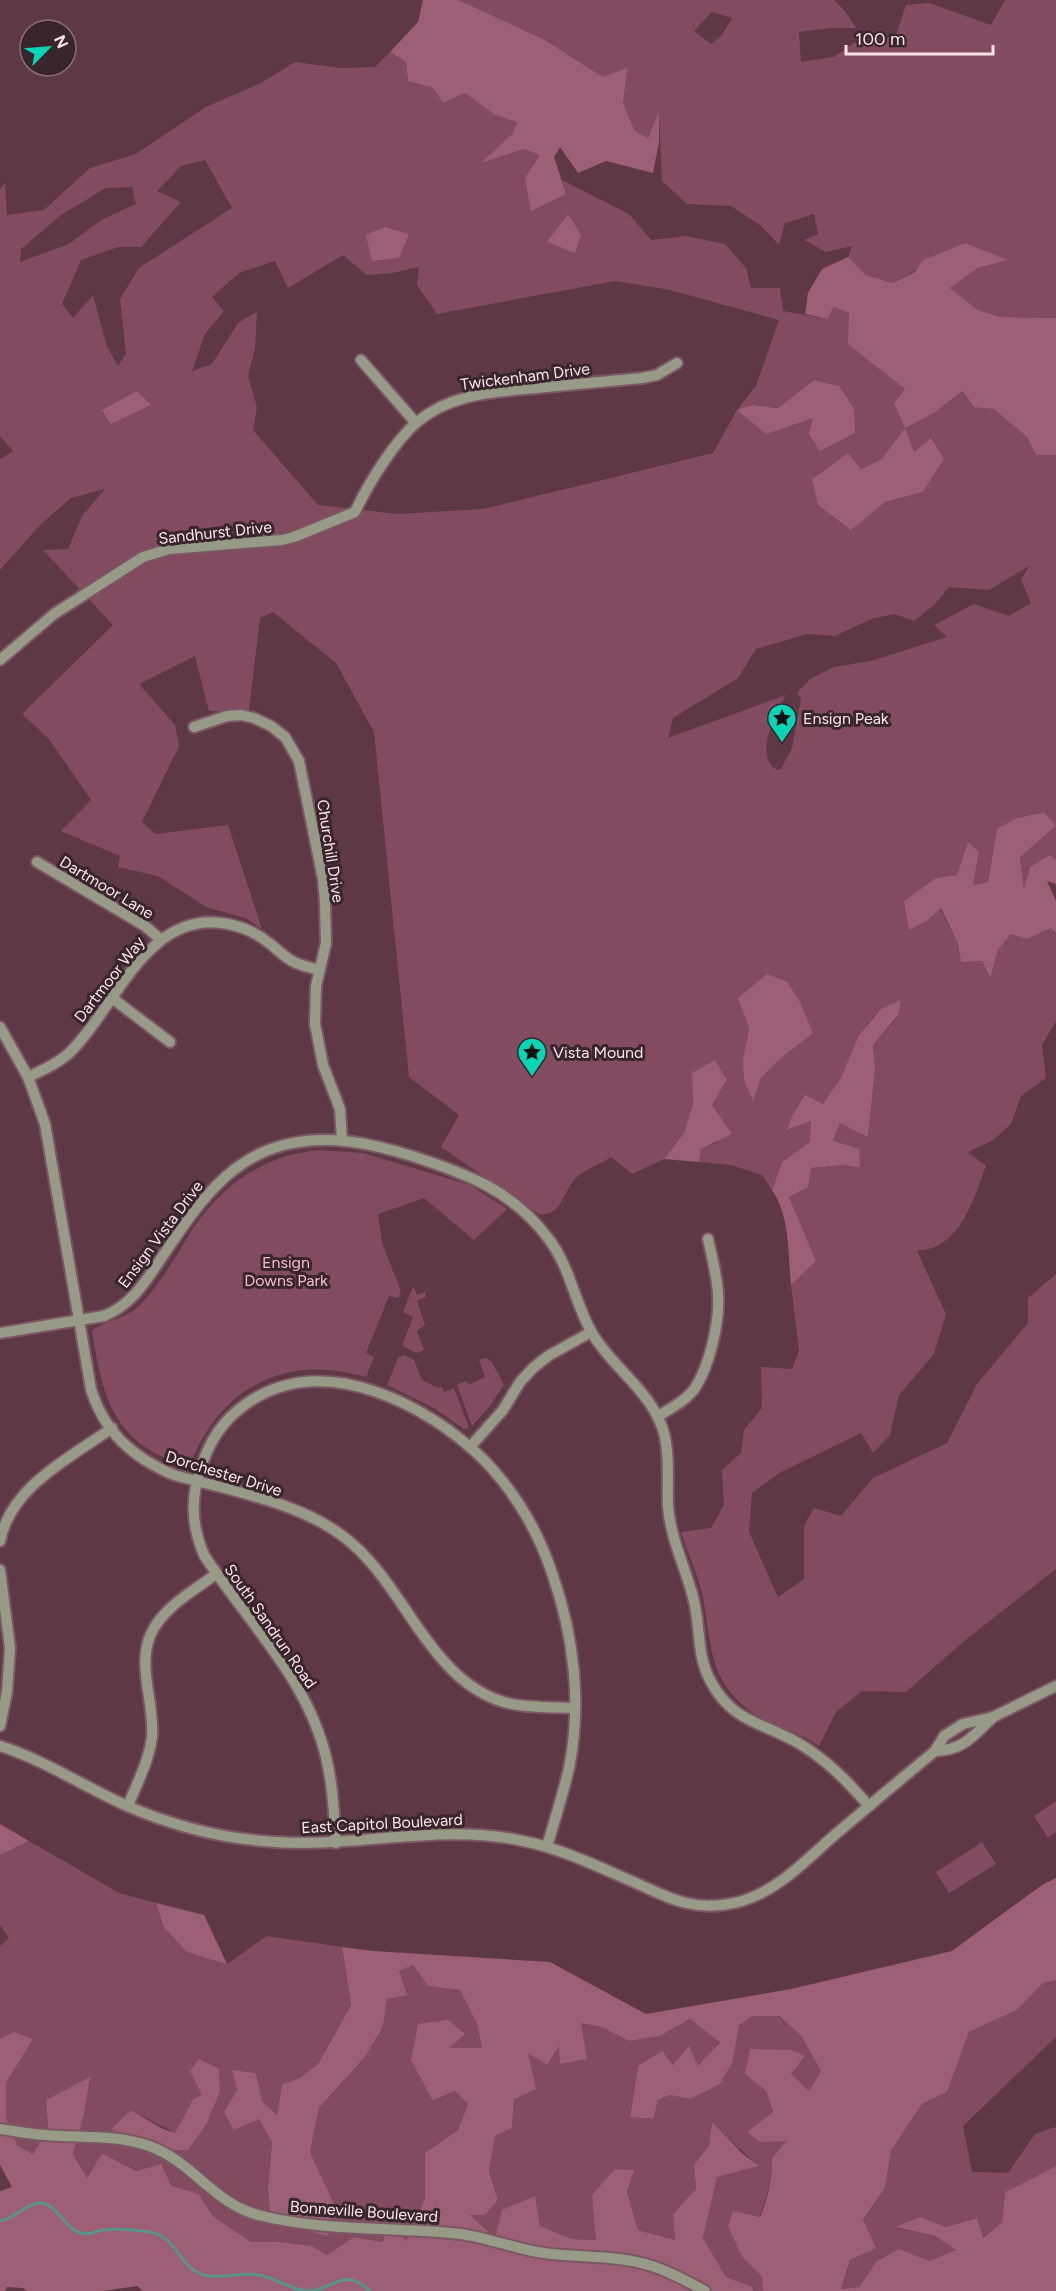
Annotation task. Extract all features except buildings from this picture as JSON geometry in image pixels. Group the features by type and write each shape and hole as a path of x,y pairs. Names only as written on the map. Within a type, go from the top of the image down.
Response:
{"street":[{"path":"361,360 416,423"},
{"name":"Twickenham Drive","path":"355,512 369,483 416,423 443,405 467,396 642,378 657,375 677,363"},
{"name":"Sandhurst Drive","path":"0,660 54,614 143,557 169,549 282,540 355,512"},
{"name":"Churchill Drive","path":"194,727 227,716 246,716 262,721 278,731 295,751 302,771 323,879 326,943 315,999 315,1031 323,1065 340,1109 342,1140"},
{"name":"Dartmoor Lane","path":"38,862 145,926 160,939"},
{"name":"Dartmoor Way","path":"28,1077 66,1056 147,952 160,939 177,929 196,924 225,924 253,932 293,962 320,970"},
{"path":"112,998 170,1042"},
{"name":"Dorchester Drive","path":"0,1027 28,1077 45,1124 94,1399 103,1420 112,1428 116,1438 141,1459 174,1475 301,1512 344,1536 381,1573 446,1664 472,1687 511,1704 575,1708"},
{"name":"Ensign Vista Drive","path":"0,1333 111,1313 131,1300 191,1214 218,1183 235,1168 281,1145 305,1141 342,1140 380,1146 459,1171 488,1185 514,1202 539,1226 559,1254 570,1276 591,1332 600,1346 648,1400 657,1416 666,1443 672,1529 693,1596 700,1651 710,1681 723,1700 740,1716 796,1742 833,1766 869,1806"},
{"path":"657,1416 686,1398 696,1385 704,1368 715,1329 718,1305 717,1282 708,1239"},
{"path":"470,1447 503,1410 520,1382 533,1368 548,1356 591,1332"},
{"name":"South Sandrun Road","path":"336,1844 330,1776 321,1738 309,1708 278,1657 204,1555 195,1527 193,1503 196,1481 208,1450 218,1431 242,1407 270,1390 296,1382 327,1380 358,1386 406,1405 439,1424 470,1447 511,1492 544,1552 566,1621 573,1664 575,1708 569,1767 547,1846"},
{"path":"0,1541 10,1513 22,1496 37,1482 112,1428"},
{"path":"0,1570 10,1648 7,1692 0,1726"},
{"path":"128,1806 144,1768 152,1738 153,1719 145,1659 150,1634 170,1608 216,1574"},
{"path":"935,1751 953,1750 972,1738 993,1717 1056,1686"},
{"name":"East Capitol Boulevard","path":"0,1746 30,1756 128,1806 179,1824 234,1837 289,1843 336,1844 452,1833 501,1836 547,1846 673,1899 699,1905 728,1904 754,1896 777,1884 935,1751 944,1736 963,1724 993,1717"},
{"name":"Bonneville Boulevard","path":"0,2129 45,2135 117,2138 153,2147 186,2168 222,2199 258,2215 324,2226 453,2233 532,2252 650,2265 705,2291"}],"green space":[{"path":"459,0 834,0 845,11 856,28 799,32 801,62 834,57 854,43 872,43 896,35 906,5 929,3 991,25 1005,0 1056,0 1056,318 1001,317 978,310 950,288 978,268 1007,260 966,243 893,283 866,275 848,257 852,246 826,252 804,240 818,234 814,214 785,223 779,245 760,225 731,206 687,204 662,181 659,114 648,138 635,131 623,103 603,77 545,40","holes":["712,12 732,18 722,35 711,44 694,31"]},
{"path":"390,52 406,62 408,81 433,88 443,103 465,93 495,115 518,122 513,133 483,162 524,149 541,155 566,194 562,180 629,214 651,240 686,236 725,244 746,268 751,288 780,288 783,311 827,319 834,306 849,313 905,389 934,413 964,391 974,406 994,408 1027,437 1036,455 1056,455 1056,826 1043,812 1017,818 997,828 988,882 973,885 979,852 957,875 936,878 928,920 940,908 958,944 961,962 982,961 989,977 998,950 1011,933 1027,939 1051,927 1056,933 1056,1021 1042,1045 1046,1078 1021,1096 1011,1124 993,1140 968,1152 986,1166 970,1207 955,1232 932,1248 917,1251 946,1314 934,1354 899,1395 890,1435 873,1453 861,1433 779,1473 752,1493 749,1532 778,1597 804,1579 804,1526 814,1508 841,1516 873,1478 947,1443 977,1384 1028,1323 1028,1298 1056,1274 1056,1569 963,1642 906,1692 862,1691 836,1712 819,1746 745,1707 723,1681 712,1653 701,1589 681,1532 711,1528 724,1505 722,1470 741,1453 744,1430 762,1408 761,1367 792,1369 799,1351 791,1285 816,1261 789,1197 811,1168 843,1165 833,1141 840,1123 868,1136 875,1069 873,1045 899,1015 901,1001 888,1006 869,1022 857,1042 842,1077 822,1105 805,1096 788,1130 811,1121 810,1143 782,1162 772,1190 762,1175 731,1165 699,1162 701,1149 718,1142 712,1105 727,1080 692,1073 693,1103 684,1133 664,1159 632,1174 611,1157 577,1176 561,1203 552,1212 539,1214 441,1147 459,1115 409,1077 374,732 336,663 273,612 260,618 249,710 209,711 195,656 139,684 175,725 179,746 142,822 156,834 228,825 262,929 245,918 206,907 158,876 118,867 120,856 61,831 91,800 49,739 22,714 113,625 43,550 68,549 82,516 105,489 71,498 41,524 0,570 0,459 13,451 0,436 0,189 5,183 7,215 44,210 90,168 136,154 206,107 261,83 295,62 340,68 375,67","holes":["205,160 232,208 139,268 120,299 126,354 118,366 107,347 93,295 73,318 62,304 81,260 118,247 141,247 181,202 157,191 181,166","132,187 136,204 101,220 69,244 20,262 21,249 61,215 106,188","343,255 367,275 392,273 419,267 417,285 437,314 615,281 670,290 779,320 756,386 737,410 713,453 483,509 397,514 318,505 253,430 257,407 248,376 255,348 257,312 238,323 212,364 192,371 205,334 224,311 212,297 239,273 275,261 288,288","814,380 838,386 854,408 813,417 752,405 778,408","914,452 944,459 923,492 885,502 851,529 812,479 848,453 861,469 882,459","1029,566 1021,580 1031,603 1009,616 974,604 934,625 947,637 871,661 834,667 810,679 797,693 801,699 792,748 781,769 777,770 770,763 767,745 772,723 786,695 668,738 673,718 738,678 756,649 807,634 835,636 871,619 895,614 914,621 935,604 949,587 989,590","749,1028 813,1033 780,1059 761,1078 753,1100 744,1072"]},
{"path":"1056,826 1056,860 1050,855 1024,891 1020,856"},
{"name":"Ensign Downs Park","path":"319,1150 363,1153 470,1185 507,1209 474,1240 424,1198 378,1214 382,1243 401,1291 398,1298 389,1296 366,1353 374,1357 366,1377 334,1370 305,1370 262,1381 227,1406 200,1442 190,1464 186,1466 161,1456 142,1445 127,1431 116,1415 107,1398 101,1378 92,1331 128,1314 148,1297 192,1230 217,1199 231,1186 246,1175 280,1158"},
{"path":"414,1288 417,1295 425,1292 426,1297 417,1301 425,1325 417,1331 424,1350 417,1353 402,1346 413,1317 403,1312"},
{"path":"404,1355 414,1360 422,1380 438,1388 442,1387 444,1392 454,1388 469,1428 464,1429 434,1408 387,1385 398,1358"},
{"path":"486,1358 492,1362 504,1385 472,1426 457,1385 466,1381 468,1385 485,1377 479,1360"},
{"path":"1056,1801 1056,1832 1048,1838 1034,1816"},
{"path":"29,1841 119,1893 156,1903 165,1927 227,1964 267,1936 342,1947 351,2005 318,2064 300,2078 282,2084 277,2115 262,2101 256,2073 232,2071 237,2090 224,2112 259,2118 272,2142 268,2188 336,2208 310,2152 319,2108 365,2057 383,2027 387,1999 398,1971 413,1965 428,1986 460,1990 477,2024 482,2048 448,2048 448,2020 434,2101 455,2091 468,2104 458,2130 425,2153 425,2198 406,2242 387,2221 383,2242 354,2237 327,2255 279,2242 251,2242 213,2216 199,2194 171,2187 102,2153 87,2178 73,2154 83,2118 46,2100 48,2129 33,2154 17,2145 6,2118 6,2083 33,2039 14,2033 0,2039 0,1946 9,1938 0,1925 0,1855","holes":["219,2069 220,2092 207,2123 155,2150 111,2129 131,2110 175,2133 193,2099 203,2095"]},
{"path":"982,1842 996,1864 949,1893 936,1872"},
{"path":"1056,1980 1056,2037 963,2126 972,2172 1008,2173 1035,2134 1056,2127 1056,2166 1005,2192 1002,2222 982,2238 977,2218 946,2227 921,2217 897,2228 935,2236 957,2250 929,2261 876,2262 859,2287 841,2289 863,2221 885,2188 891,2151 922,2104 947,2092 969,2032 1017,2010 1043,1983"},
{"path":"753,2016 778,2016 801,2036 821,2071 809,2091 790,2074 805,2057 745,2074 766,2091 773,2112 747,2132 788,2141 772,2158 766,2197 742,2257 762,2277 763,2291 754,2291 751,2286 726,2277 703,2238 717,2176 758,2166 712,2123 709,2145 694,2165 696,2189 673,2214 675,2240 638,2230 627,2190 634,2171 596,2240 572,2239 540,2226 495,2239 470,2215 485,2215 498,2200 489,2172 495,2136 512,2128 514,2099 527,2052 560,2045 586,2059 580,2022 601,2027 629,2041 660,2036 690,2019 720,2041 698,2067 638,2066 630,2117 652,2119 658,2100 670,2095 690,2099 733,2061 739,2024"}],"shaded area":[{"path":"423,0 459,0 545,40 603,77 627,68 623,103 635,131 648,138 659,112 659,142 653,173 606,161 578,173 560,147 554,157 566,194 531,211 525,178 540,155 524,149 481,163 513,133 517,122 495,115 465,93 443,103 433,88 408,81 406,62 390,52 418,22"},
{"path":"568,214 581,235 575,253 547,242"},
{"path":"384,227 409,234 399,258 372,261 366,235"},
{"path":"966,243 1008,260 978,268 950,288 978,310 1001,317 1056,318 1056,455 1036,455 1027,437 994,409 974,407 963,391 934,413 905,428 894,403 905,389 848,344 849,313 834,307 827,319 805,314 808,293 822,269 848,257 866,275 893,283 915,272 923,260"},
{"path":"814,380 839,386 854,408 855,433 820,451 809,434 813,418 766,434 737,410 752,405 778,408"},
{"path":"137,391 151,405 111,424 102,410"},
{"path":"905,428 914,452 931,438 944,459 923,492 885,502 851,530 818,505 812,479 848,453 861,469 882,459"},
{"path":"1044,812 1056,826 1020,857 1024,889 1030,867 1050,855 1056,860 1056,884 1047,881 1056,901 1056,933 1051,928 1027,939 1011,934 998,950 990,978 982,961 961,962 958,944 941,908 928,920 909,930 904,901 936,878 957,875 968,842 979,852 973,885 988,882 997,828 1017,818"},
{"path":"767,974 787,982 799,1000 813,1033 780,1059 761,1078 753,1101 744,1080 743,1060 749,1028 738,998"},
{"path":"901,1000 899,1014 873,1045 875,1069 868,1137 840,1123 833,1141 859,1149 860,1167 843,1165 811,1168 808,1187 789,1197 816,1261 791,1285 785,1223 778,1200 772,1190 782,1162 810,1142 811,1121 787,1130 792,1116 805,1095 823,1104 841,1078 859,1035 881,1009"},
{"path":"715,1060 727,1080 712,1105 732,1134 701,1149 699,1162 664,1159 684,1133 693,1103 692,1073"},
{"path":"0,1824 29,1841 0,1855"},
{"path":"1056,1878 1056,1980 1043,1983 1017,2010 969,2032 947,2092 922,2104 891,2151 885,2188 863,2220 876,2248 850,2260 841,2289 859,2287 876,2262 899,2249 929,2261 956,2250 935,2236 895,2227 921,2217 946,2227 977,2218 983,2238 1002,2222 1005,2192 1056,2166 1056,2291 763,2291 762,2277 742,2257 728,2226 733,2211 760,2217 769,2189 772,2158 787,2141 760,2142 747,2132 773,2112 766,2091 745,2074 750,2049 792,2050 805,2056 791,2074 809,2091 821,2071 801,2036 779,2016 753,2016 739,2025 733,2061 720,2084 690,2099 670,2095 658,2100 653,2119 630,2117 638,2066 662,2051 673,2065 689,2046 698,2066 720,2042 690,2019 660,2036 629,2041 601,2027 581,2023 587,2059 560,2064 559,2046 547,2065 528,2053 536,2089 514,2099 512,2128 495,2136 489,2172 498,2200 485,2215 470,2215 495,2238 502,2210 535,2196 540,2226 572,2239 596,2240 592,2195 615,2169 634,2170 627,2191 638,2230 675,2240 673,2214 696,2189 694,2165 709,2145 712,2122 743,2154 759,2166 717,2177 703,2238 726,2277 751,2286 754,2291 143,2291 137,2286 103,2291 27,2291 23,2288 7,2287 5,2291 0,2291 0,2191 12,2187 0,2165 0,2039 14,2032 33,2039 6,2083 6,2118 17,2145 33,2154 48,2129 46,2100 90,2077 83,2118 73,2154 87,2178 102,2153 137,2171 161,2164 171,2186 199,2194 213,2216 251,2242 279,2242 312,2246 327,2255 354,2237 383,2242 387,2221 406,2241 425,2198 425,2153 458,2130 468,2104 455,2091 433,2101 411,2060 418,2024 448,2020 465,2034 449,2048 482,2048 477,2024 460,1990 428,1986 413,1965 399,1971 407,1995 387,1999 383,2027 365,2057 319,2108 310,2152 336,2208 327,2236 271,2220 268,2188 272,2142 259,2119 234,2130 224,2112 237,2090 232,2070 256,2073 262,2101 277,2115 282,2084 300,2078 318,2064 351,2005 342,1947 550,1962 646,2014 791,1989 952,1951 1042,1885"},
{"path":"156,1903 204,1915 227,1964 187,1952 164,1927"},
{"path":"199,2059 219,2069 220,2092 207,2123 188,2150 155,2150 111,2129 131,2110 163,2129 175,2133 193,2099 202,2095 190,2071"}],"waterway":[{"path":"0,2221 32,2205 44,2203 81,2233 116,2229 142,2231 161,2236 173,2246 193,2270 200,2274 209,2276 259,2275 307,2291 316,2290 338,2281 352,2280 370,2291"}],"place":[{"name":"Ensign Peak","path":"782,744"},
{"name":"Vista Mound","path":"532,1078"}]}
